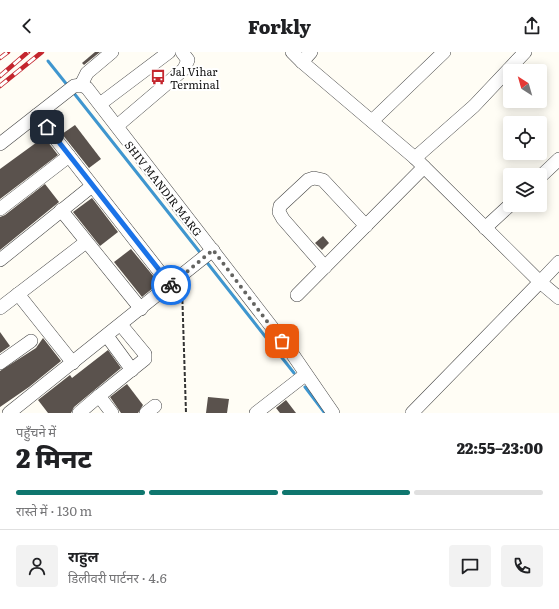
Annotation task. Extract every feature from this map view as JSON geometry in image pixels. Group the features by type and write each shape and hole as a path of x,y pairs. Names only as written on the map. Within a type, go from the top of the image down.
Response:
{"street":[{"path":"0,144 74,88 87,73 112,52"},
{"path":"100,104 169,52"},
{"path":"117,126 184,69 188,60 182,52"},
{"path":"292,52 420,162 540,282 559,298"},
{"path":"302,62 310,52"},
{"path":"372,120 444,52"},
{"path":"297,295 366,226 420,162 525,52"},
{"name":"SHIV MANDIR MARG","path":"74,88 87,88 100,104 207,255 291,352 333,413"},
{"path":"37,115 170,285"},
{"path":"0,209 69,156"},
{"path":"547,170 559,159"},
{"path":"325,267 283,219 279,212 280,206 308,180 314,178 323,180 366,226"},
{"path":"0,260 92,186"},
{"path":"61,210 141,310"},
{"path":"485,228 503,211"},
{"path":"0,308 86,242"},
{"path":"9,413 23,409 73,363 141,310 207,255"},
{"path":"412,413 559,262"},
{"path":"18,294 73,363"},
{"path":"79,413 145,358 145,354 121,325"},
{"path":"107,336 132,370"},
{"path":"0,363 31,341"},
{"path":"256,413 306,375"},
{"path":"99,396 112,413"}],"path":[{"path":"182,276 186,413"}],"building":[{"path":"95,52 100,52 84,65 82,63"},
{"path":"75,125 101,159 89,168 62,134"},
{"path":"44,137 58,155 0,199 0,169"},
{"path":"45,184 59,202 0,250 0,217 5,215"},
{"path":"92,198 118,232 100,246 73,212"},
{"path":"323,236 329,243 322,250 315,243"},
{"path":"131,249 159,283 142,297 114,262"},
{"path":"0,332 10,346 0,353"},
{"path":"43,338 61,361 29,387 0,407 0,371 36,348"},
{"path":"108,350 121,368 74,407 71,413 48,413 38,400 70,375 72,378"},
{"path":"127,384 143,405 138,413 121,413 110,397"},
{"path":"208,397 229,399 227,413 206,413"},
{"path":"286,400 296,413 280,413 276,408"}],"waterway":[{"path":"48,61 68,86"},
{"path":"73,92 202,255"},
{"path":"205,260 294,373"},
{"path":"305,387 324,412"}],"railway":[{"path":"0,58 8,52"},
{"path":"0,76 28,52"},
{"path":"0,86 42,52"}],"way so far":[{"path":"171,285 213,250 282,341"}],"place":[{"name":"Jal Vihar Terminal","path":"158,77"}],"route":[{"path":"47,127 171,285"}]}
